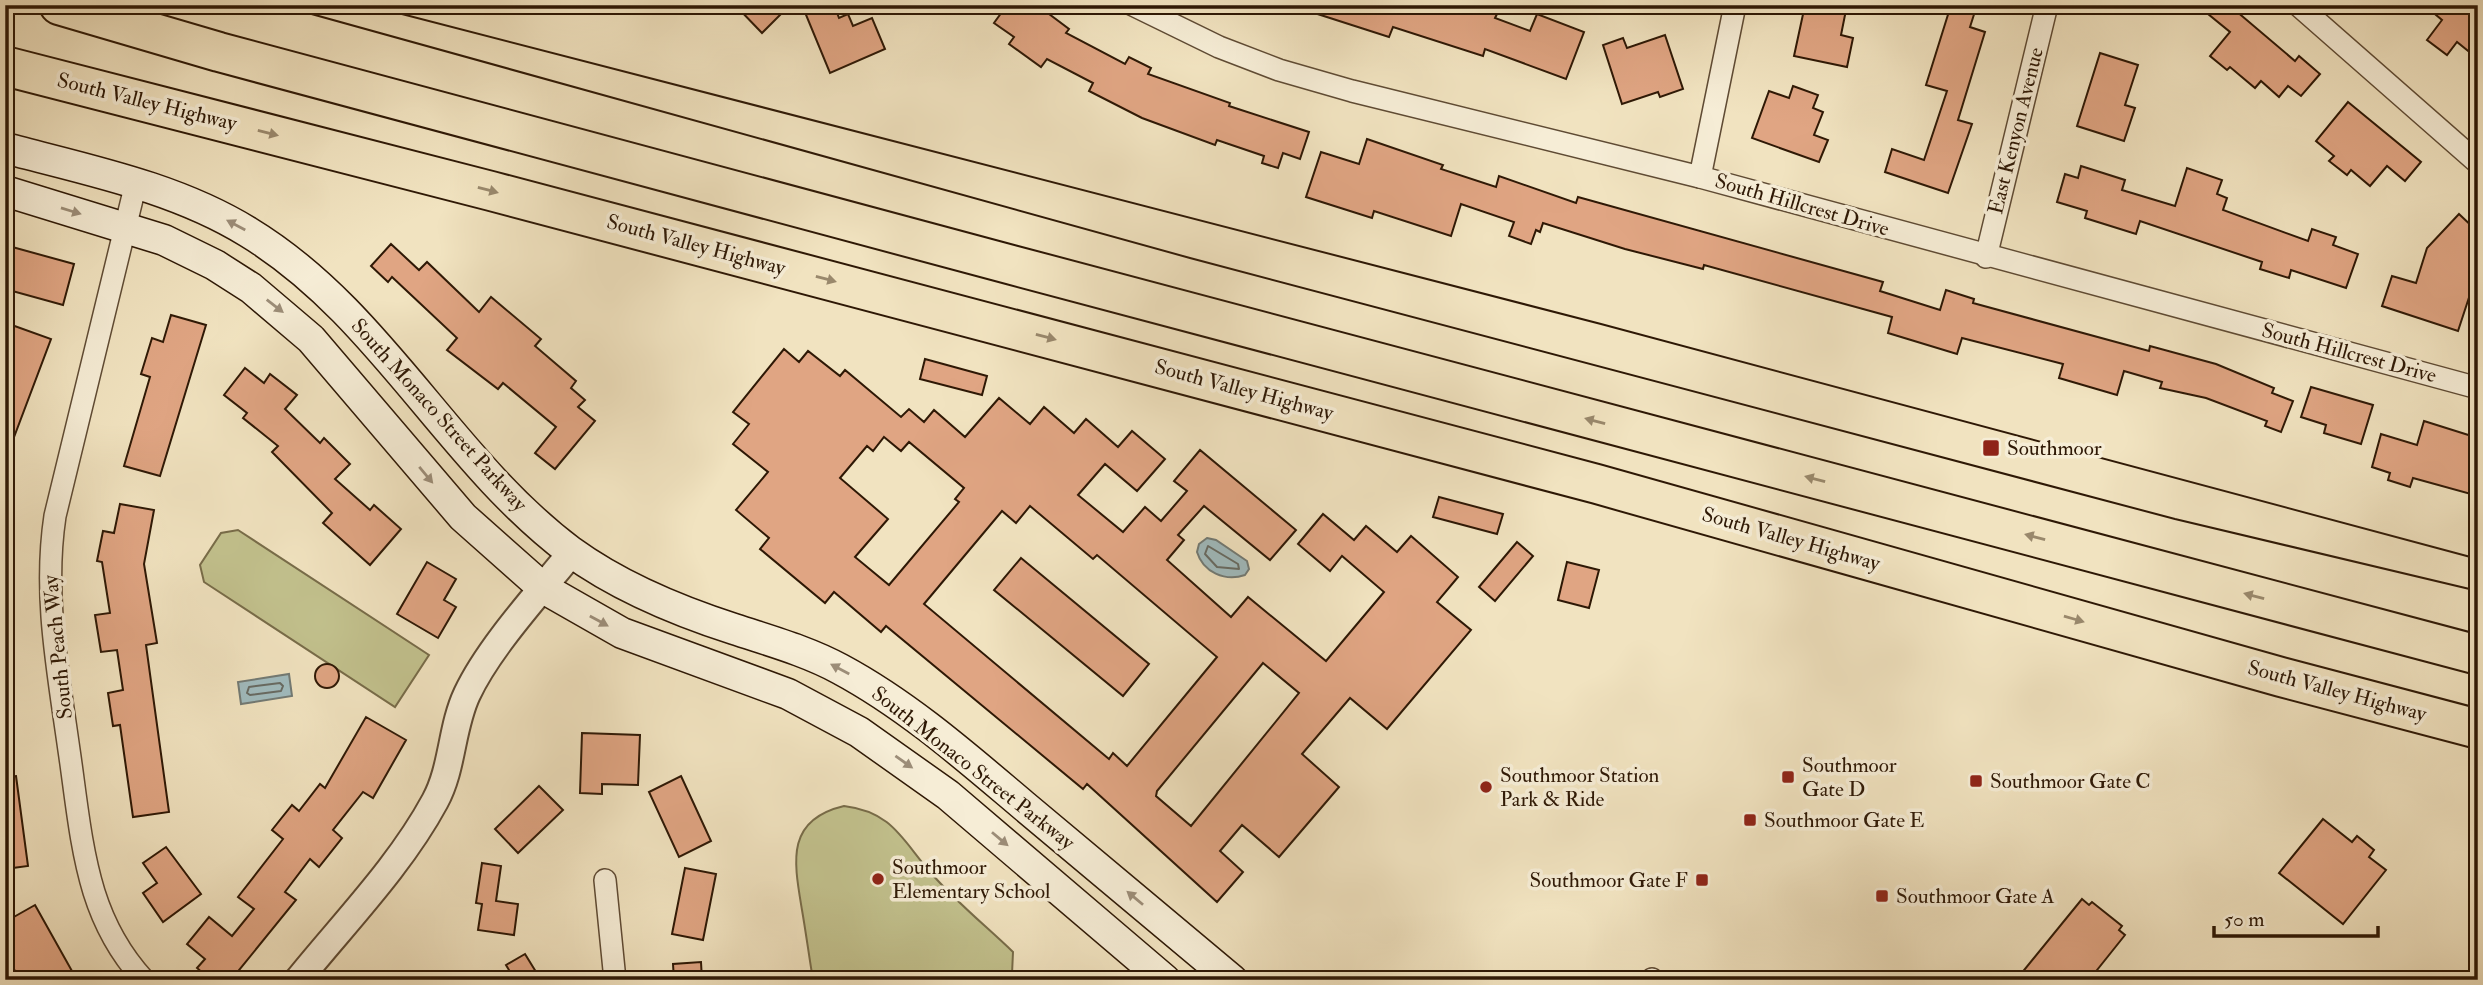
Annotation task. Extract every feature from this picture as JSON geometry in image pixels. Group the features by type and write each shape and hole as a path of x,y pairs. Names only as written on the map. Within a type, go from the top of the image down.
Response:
{"highway":[{"path":"59,5 219,52 2478,655"},
{"name":"South Valley Highway","path":"5,66 558,208 1535,467 2281,677 2478,729"},
{"path":"2320,614 2478,638"},
{"path":"2281,677 2478,747"}],"main road":[{"name":"South Monaco Street Parkway","path":"5,148 136,183 228,221 305,274 359,325 498,487 572,552 641,592 731,628 805,653 884,696 974,764 1232,980"},
{"name":"South Monaco Street Parkway","path":"5,191 125,227 173,244 202,258 287,316 337,367 463,517 543,588 622,633 788,694 859,732 948,795 1165,980"}],"street":[{"name":"South Hillcrest Drive","path":"1133,5 1219,47 1352,91 1700,177 1986,257 2478,388"},
{"path":"1700,177 1735,5"},
{"name":"East Kenyon Avenue","path":"1986,257 2047,5"},
{"path":"2298,5 2478,163"},
{"name":"South Peach Way","path":"136,183 55,516 49,594 89,872 106,922 125,956 144,980"},
{"path":"298,980 418,830 445,776 467,694 572,552"},
{"path":"605,880 615,980"}],"shaded area":[{"path":"238,530 429,655 395,707 204,582 200,565 221,533"},
{"path":"844,806 874,814 895,829 940,883 1013,952 1012,974 1006,980 813,980 797,875 798,845 811,821"}],"water":[{"path":"1207,538 1216,540 1247,561 1249,569 1245,575 1223,576 1204,565 1197,552 1199,544"},
{"path":"289,674 292,696 241,704 238,682"}],"building":[{"path":"735,5 770,5 780,15 762,33"},
{"path":"815,5 834,5 839,18 848,14 853,26 872,18 885,49 830,73 804,10"},
{"path":"1007,5 1037,5 1069,29 1066,33 1125,64 1129,57 1151,68 1148,74 1230,103 1229,106 1309,132 1300,159 1283,153 1278,168 1262,163 1264,156 1217,140 1215,145 1142,118 1089,91 1093,83 1047,59 1041,67 1009,44 1014,37 994,23"},
{"path":"1303,5 1471,5 1497,14 1495,18 1530,31 1537,14 1584,32 1566,79 1485,49 1483,56 1393,27 1389,37 1302,9"},
{"path":"1805,5 1847,5 1841,35 1853,38 1847,67 1794,56"},
{"path":"1951,5 1977,5 1970,27 1985,32 1958,120 1972,124 1948,193 1885,172 1892,149 1924,160 1947,91 1926,85"},
{"path":"2197,5 2229,5 2295,61 2299,56 2320,74 2301,96 2288,86 2279,97 2261,81 2255,88 2230,67 2227,70 2210,56 2230,32"},
{"path":"2424,5 2478,5 2478,59 2457,42 2447,55 2427,40 2442,20"},
{"path":"1665,35 1683,89 1660,97 1658,92 1622,104 1603,45 1623,38 1627,48"},
{"path":"2100,53 2138,65 2125,105 2135,108 2124,141 2077,126"},
{"path":"1793,86 1818,95 1813,108 1823,112 1814,135 1828,140 1819,162 1752,138 1769,91 1789,98"},
{"path":"2348,102 2421,162 2405,181 2387,166 2370,186 2351,170 2347,175 2329,161 2334,156 2316,141"},
{"path":"1367,139 1443,165 1441,169 1496,187 1499,176 1576,203 1578,197 1883,282 1880,291 1940,310 1946,290 1974,299 1973,303 2149,351 2150,346 2216,364 2274,388 2272,393 2293,401 2281,432 2265,426 2267,421 2206,398 2160,388 2162,382 2124,371 2117,395 2059,378 2063,364 1962,338 1957,354 1888,333 1892,317 1704,265 1703,269 1625,249 1543,223 1540,232 1536,230 1531,244 1509,236 1514,222 1461,204 1451,236 1374,211 1372,218 1306,197 1321,152 1359,164"},
{"path":"2081,166 2125,180 2122,190 2175,206 2187,168 2222,180 2217,194 2227,198 2223,210 2308,241 2312,229 2336,237 2333,245 2358,254 2346,288 2291,270 2289,278 2260,269 2262,262 2140,221 2136,234 2085,218 2087,211 2057,202 2065,174 2078,178"},
{"path":"2459,214 2478,232 2478,270 2458,331 2382,306 2392,276 2416,283 2427,248"},
{"path":"391,244 419,270 427,262 479,312 491,297 541,339 535,346 576,381 571,388 585,400 578,407 595,421 555,469 535,453 556,427 503,383 498,389 447,350 457,338 392,277 388,282 371,266"},
{"path":"5,245 74,264 63,305 5,289"},
{"path":"171,315 206,325 160,476 124,466 150,377 141,374 152,338 163,342"},
{"path":"9,324 51,339 8,453 5,453 5,333"},
{"path":"784,349 799,362 808,351 840,376 845,370 901,417 909,409 924,422 934,410 965,437 999,398 1030,424 1044,407 1074,433 1086,419 1118,447 1132,431 1165,459 1137,491 1105,464 1078,495 1123,532 1145,507 1161,521 1187,491 1174,481 1200,450 1296,530 1270,560 1204,506 1178,535 1184,540 1167,560 1231,617 1248,597 1326,661 1384,592 1342,556 1330,571 1298,544 1323,514 1354,540 1366,526 1397,552 1411,536 1458,577 1437,602 1471,630 1387,729 1350,698 1302,754 1339,787 1279,857 1242,825 1220,851 1243,872 1217,902 1087,784 1083,789 886,626 881,632 834,592 825,603 760,549 769,538 736,510 768,472 733,444 749,424 733,412","holes":["884,437 901,451 909,442 964,488 955,499 959,502 889,585 855,557 888,519 840,478 867,446 873,451","1030,506 1093,559 1097,555 1217,657 1127,766 1113,753 1109,759 924,604 1002,511 1016,523","1263,663 1299,693 1191,826 1156,796 1157,791"]},
{"path":"925,359 987,376 982,395 920,379"},
{"path":"245,368 264,383 270,374 297,395 285,409 320,443 324,438 350,464 335,479 370,510 374,505 401,529 370,565 323,523 332,513 272,452 278,446 243,418 247,413 224,395"},
{"path":"2311,387 2373,405 2361,444 2324,433 2326,425 2301,417"},
{"path":"2424,421 2478,438 2478,496 2413,478 2410,487 2388,480 2390,473 2372,467 2381,434 2417,445"},
{"path":"1439,497 1503,514 1497,534 1433,517"},
{"path":"120,504 154,510 144,564 157,643 146,645 169,812 133,817 120,725 113,726 108,693 123,690 117,650 101,652 95,615 110,613 102,562 97,561 103,531 114,533"},
{"path":"1517,542 1533,556 1495,601 1479,587"},
{"path":"1021,558 1149,664 1123,696 994,590"},
{"path":"427,562 456,579 444,600 456,607 438,638 397,614"},
{"path":"1567,562 1599,570 1589,608 1558,600"},
{"path":"327,664 338,671 339,676 332,687 327,688 316,681 315,676 322,665"},
{"path":"366,717 406,740 373,798 363,792 333,830 342,838 319,867 310,859 285,892 296,900 231,980 211,980 197,968 205,959 187,944 209,917 232,936 254,909 238,897 283,839 272,830 292,805 299,811 320,784 325,788"},
{"path":"582,733 640,735 638,785 602,784 602,794 580,793"},
{"path":"16,776 28,866 5,869 5,777"},
{"path":"681,776 711,841 679,857 649,792"},
{"path":"539,786 563,810 518,853 495,829"},
{"path":"2323,819 2352,842 2357,836 2374,850 2369,857 2386,870 2343,924 2279,873"},
{"path":"166,847 201,894 163,922 143,893 157,883 143,863"},
{"path":"482,863 501,866 496,901 518,904 514,935 478,930 482,904 476,903"},
{"path":"685,868 716,874 703,940 672,934"},
{"path":"2082,899 2089,905 2092,902 2122,926 2119,930 2125,935 2089,980 2016,980"},
{"path":"35,905 77,980 20,980 5,953 5,922"},
{"path":"525,954 541,980 515,980 506,965"},
{"path":"701,962 702,980 674,980 673,964"}],"tram line":[{"path":"279,5 1190,258 2175,519 2478,591"},
{"path":"367,5 1601,324 2478,559"}],"place":[{"name":"Southmoor","path":"1991,448"},
{"name":"Southmoor Gate D","path":"1788,777"},
{"name":"Southmoor Gate C","path":"1976,781"},
{"name":"Southmoor Station Park & Ride","path":"1486,787"},
{"name":"Southmoor Gate E","path":"1750,820"},
{"name":"Southmoor Elementary School","path":"878,879"},
{"name":"Southmoor Gate F","path":"1702,880"},
{"name":"Southmoor Gate A","path":"1882,896"}]}
